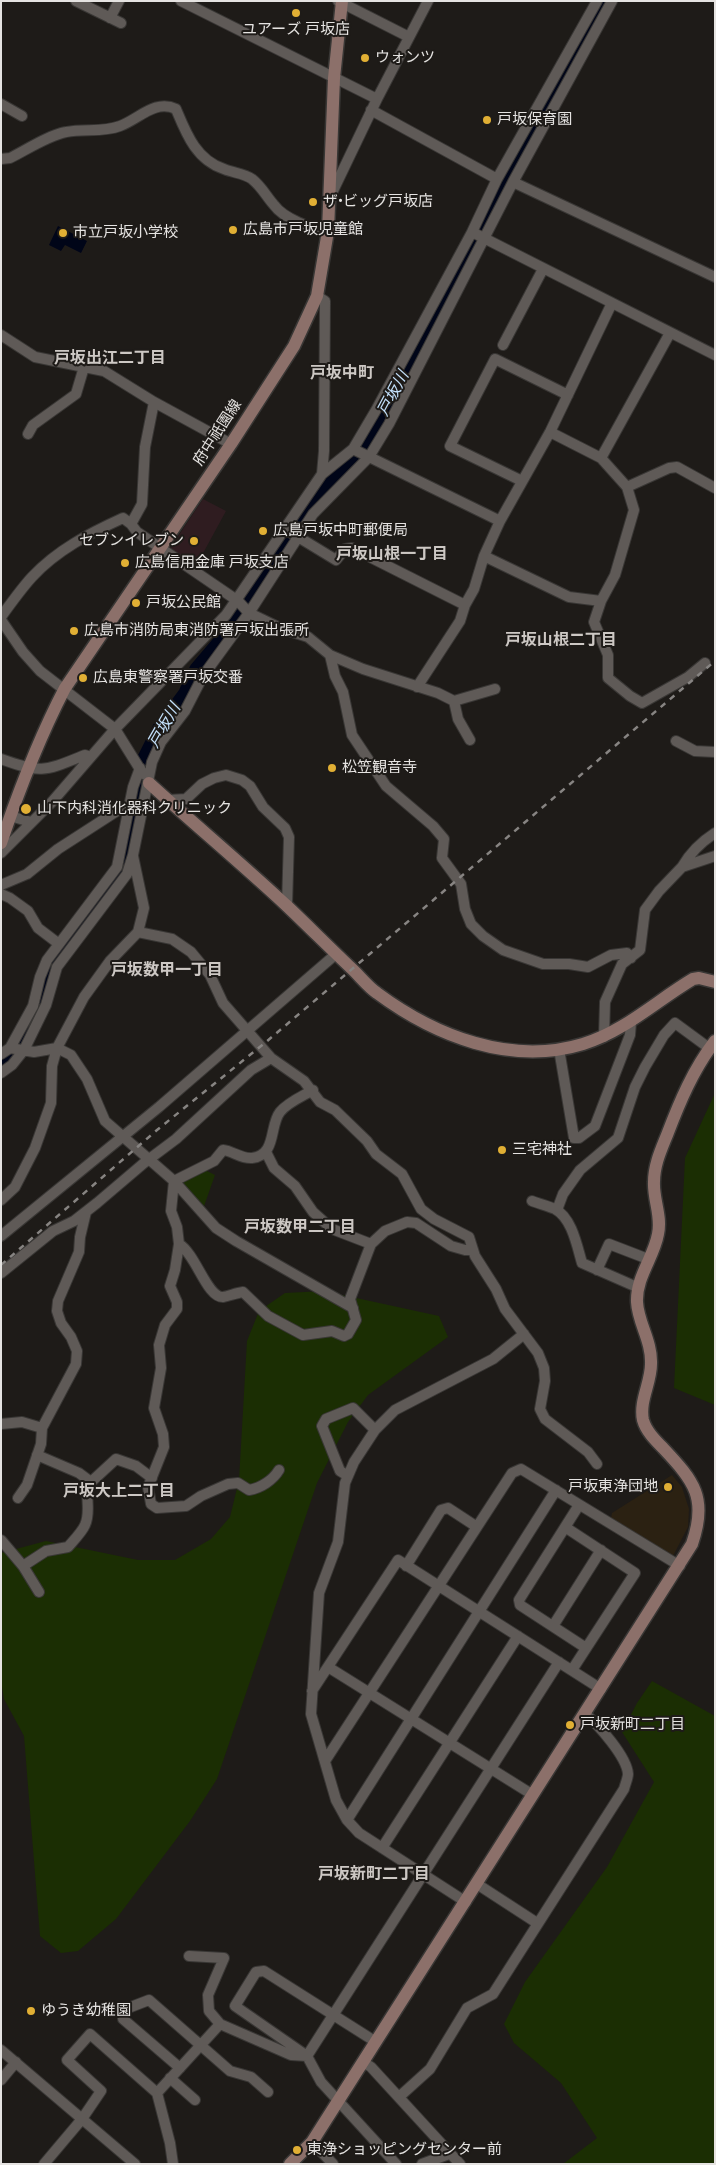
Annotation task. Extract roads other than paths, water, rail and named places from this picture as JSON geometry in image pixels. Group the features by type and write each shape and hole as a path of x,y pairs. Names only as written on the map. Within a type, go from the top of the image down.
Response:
{"street":[{"path":"110,18 119,1"},
{"path":"181,1 376,99"},
{"path":"330,197 376,99 428,1"},
{"path":"322,474 361,453 380,402 472,232 498,179 597,1"},
{"path":"1,853 51,803 115,729 226,615 244,607 291,533 313,514 361,453 389,424 513,182 612,1"},
{"path":"81,2 121,23"},
{"path":"340,2 409,37"},
{"name":"府中祇園線","path":"1,843 45,726 65,688 231,444 294,346 317,296 328,231 334,78 340,2"},
{"path":"1,104 22,116"},
{"path":"2,160 64,132 102,130 120,126 154,108 167,105 176,109 195,149 210,162 223,169 248,176 260,186 277,209 310,229 328,231"},
{"path":"371,110 498,179"},
{"path":"513,182 715,277"},
{"path":"472,232 715,355"},
{"path":"503,345 543,269"},
{"path":"1,1073 12,1065 24,1050 46,1005 57,968 127,874 133,855 152,762 161,742 184,710 244,607 291,533 322,474 324,451 325,302 317,296"},
{"path":"417,687 460,621 465,604 474,589 484,556 500,521 550,432 612,303"},
{"path":"601,458 670,333"},
{"path":"1,335 35,357 104,371 154,402 231,444"},
{"path":"522,481 450,446 495,359 568,395"},
{"path":"28,434 33,426 76,394 84,367"},
{"path":"131,524 142,504 145,447 154,402"},
{"path":"550,432 601,458 627,487 634,510 616,575 601,601 594,622 608,656 608,678 642,703 649,701 688,678 705,663"},
{"path":"361,453 500,521"},
{"path":"627,487 669,468 677,467 715,488"},
{"path":"495,689 454,701 438,693 363,669 330,655 308,636 280,628 244,607 136,532 131,524 123,518 95,531 63,550 33,577 1,618 23,652 40,672 65,688 115,729 149,783 287,906 376,992 410,1014 447,1034 488,1048 520,1051 559,1049 604,1037 631,1022 693,979 699,978 715,982"},
{"path":"291,533 336,560 345,549 352,548 465,604"},
{"path":"484,556 569,597 601,601"},
{"path":"330,655 335,676 343,692 352,735 386,786 427,821 444,839 442,858 461,884 465,908 471,924 476,930 503,950 543,964 588,967 611,955 621,953 627,954 631,958"},
{"path":"454,701 458,719 470,740"},
{"path":"676,741 695,752 715,752"},
{"path":"1,760 28,769 44,770 85,755 90,757"},
{"path":"6,1051 33,1006 43,968 117,867 133,787 140,768"},
{"path":"168,800 186,798 202,784 214,778 226,776 242,780 250,786 263,807 285,828 289,837 287,906"},
{"path":"1,885 27,874 58,849 120,809 129,808"},
{"path":"10,816 31,822"},
{"path":"604,1037 605,1002 622,964 640,950 645,910 659,891 682,868 688,856 704,840 715,834"},
{"path":"1,1200 15,1187 35,1148 51,1103 52,1066 57,1048 84,997 110,961 138,932 144,908 133,855"},
{"path":"682,868 715,856"},
{"path":"1,894 28,911 38,928 59,944"},
{"path":"138,932 172,938 191,952 210,975 223,1003 271,1058 304,1081 313,1090 320,1102 335,1110 367,1141 376,1154 402,1174 421,1209 434,1219 469,1237 473,1250 505,1309 538,1353 544,1368 545,1381 540,1409 544,1420 588,1452 597,1464"},
{"path":"1,1236 159,1107 336,954"},
{"path":"559,1049 574,1138 579,1138 595,1126 630,1035 631,1022"},
{"path":"290,2164 312,2142 680,1566 692,1544 699,1525 698,1497 692,1482 648,1431 643,1420 643,1402 651,1366 651,1347 637,1302 639,1288 658,1237 660,1224 653,1183 656,1163 685,1088 712,1044 675,1023 664,1035 642,1074 618,1138 580,1170 563,1194 556,1210"},
{"path":"6,1051 24,1050 34,1052 57,1048 70,1055 87,1079 105,1121 174,1181 216,1228 236,1242 353,1308"},
{"path":"1,1273 53,1231 74,1221 86,1212 150,1160 251,1070 271,1058"},
{"path":"174,1181 214,1161 223,1150 230,1150 242,1157 253,1158 266,1152 272,1141 280,1112 289,1104 313,1090"},
{"path":"266,1152 274,1168 295,1186 313,1212 332,1230 371,1244"},
{"path":"174,1181 171,1211 177,1227 179,1244 175,1270 170,1286 177,1302 177,1309 165,1325 159,1344 161,1368 154,1408 164,1447 148,1487 151,1504 156,1508 186,1506 201,1496 228,1484 238,1483 249,1490 254,1489 274,1478 279,1470"},
{"path":"532,1201 556,1210 566,1218 582,1263 639,1288"},
{"path":"18,1498 27,1484 41,1444 42,1428 76,1364 76,1351 71,1337 61,1324 57,1311 58,1301 79,1252 80,1237 86,1212"},
{"path":"179,1244 192,1256 208,1287 214,1294 224,1297 243,1292 268,1316 303,1335 332,1331 344,1336 348,1334 356,1320 350,1299 371,1244 384,1231 406,1222 416,1223 452,1246 473,1250"},
{"path":"597,1270 609,1244 648,1260"},
{"path":"466,1902 359,1833 347,1820 336,1800 311,1714 319,1593 338,1542 341,1506 348,1476 354,1462 375,1430 395,1410 493,1359 524,1334"},
{"path":"348,1476 340,1471 322,1426 326,1419 353,1408 375,1430"},
{"path":"1,1424 22,1422 42,1428"},
{"path":"37,1455 79,1473 91,1482"},
{"path":"23,1566 46,1551 68,1547 86,1524 88,1508 86,1494 91,1482 116,1459 136,1466 152,1478"},
{"path":"326,1761 512,1473 521,1469 680,1566"},
{"path":"347,1820 556,1490"},
{"path":"579,1505 519,1600 520,1605 586,1648"},
{"path":"406,1566 441,1510 448,1508 477,1527"},
{"path":"565,1527 635,1573 572,1670"},
{"path":"1,1540 10,1548 39,1592"},
{"path":"553,1626 601,1550"},
{"path":"311,1692 398,1560 601,1689"},
{"path":"382,1848 518,1636"},
{"path":"307,2056 559,1662"},
{"path":"328,1667 533,1795"},
{"path":"399,2098 430,2069 467,2008 493,1994 624,1789 628,1774 623,1758 592,1719 585,1714"},
{"path":"477,1884 538,1923"},
{"path":"189,1956 224,1958 208,1995 209,2012 220,2024 291,2055 307,2056"},
{"path":"376,2042 264,1971 256,1972 235,2006 307,2056 321,2082 396,2164"},
{"path":"180,2068 123,2019 123,2010 149,2000 230,2071 250,2077 268,2092"},
{"path":"157,2092 220,2024"},
{"path":"44,2164 82,2118 101,2091 67,2060 90,2034 157,2092 173,2164"},
{"path":"1,2050 82,2118 130,2162"},
{"path":"1,2080 16,2062"},
{"path":"363,2062 371,2067 460,2164"},
{"path":"170,2078 195,2100"},
{"path":"312,2142 333,2164"},
{"path":"422,2164 450,2154"}],"water":[{"name":"市立戸坂小学校","path":"58,226 87,241 81,253 65,245 61,251 49,245"}],"waterway":[{"name":"戸坂川","path":"144,761 160,729 186,694 197,670 231,630 251,601 311,504 340,476 367,444 390,404 435,313 535,129 561,77 606,1"},
{"name":"戸坂川","path":"1,1061 16,1047 30,1023 40,1002 50,964 120,876 130,852 138,785"}],"railway":[{"path":"1,1265 157,1130 266,1042 715,661"}],"place":[{"name":"ユアーズ 戸坂店","path":"296,13"},
{"name":"ウォンツ","path":"365,58"},
{"name":"戸坂保育園","path":"487,120"},
{"name":"ザ•ビッグ戸坂店","path":"313,202"},
{"name":"広島市戸坂児童館","path":"233,230"},
{"name":"市立戸坂小学校","path":"63,233"},
{"name":"広島戸坂中町郵便局","path":"263,531"},
{"name":"セブンイレブン","path":"194,541"},
{"name":"広島信用金庫 戸坂支店","path":"125,563"},
{"name":"戸坂公民館","path":"136,603"},
{"name":"広島市消防局東消防署戸坂出張所","path":"74,631"},
{"name":"広島東警察署戸坂交番","path":"83,678"},
{"name":"松笠観音寺","path":"332,768"},
{"name":"山下内科消化器科クリニック","path":"26,809"},
{"name":"三宅神社","path":"502,1150"},
{"name":"戸坂東浄団地","path":"668,1487"},
{"name":"戸坂新町二丁目","path":"570,1725"},
{"name":"ゆうき幼稚園","path":"31,2011"},
{"name":"東浄ショッピングセンター前","path":"297,2150"}],"district":[{"name":"戸坂出江二丁目","path":"110,359"},
{"name":"戸坂中町","path":"342,374"},
{"name":"戸坂山根一丁目","path":"392,555"},
{"name":"戸坂山根二丁目","path":"561,641"},
{"name":"戸坂数甲一丁目","path":"167,971"},
{"name":"戸坂数甲二丁目","path":"300,1228"},
{"name":"戸坂大上二丁目","path":"119,1492"},
{"name":"戸坂新町二丁目","path":"374,1875"}]}
